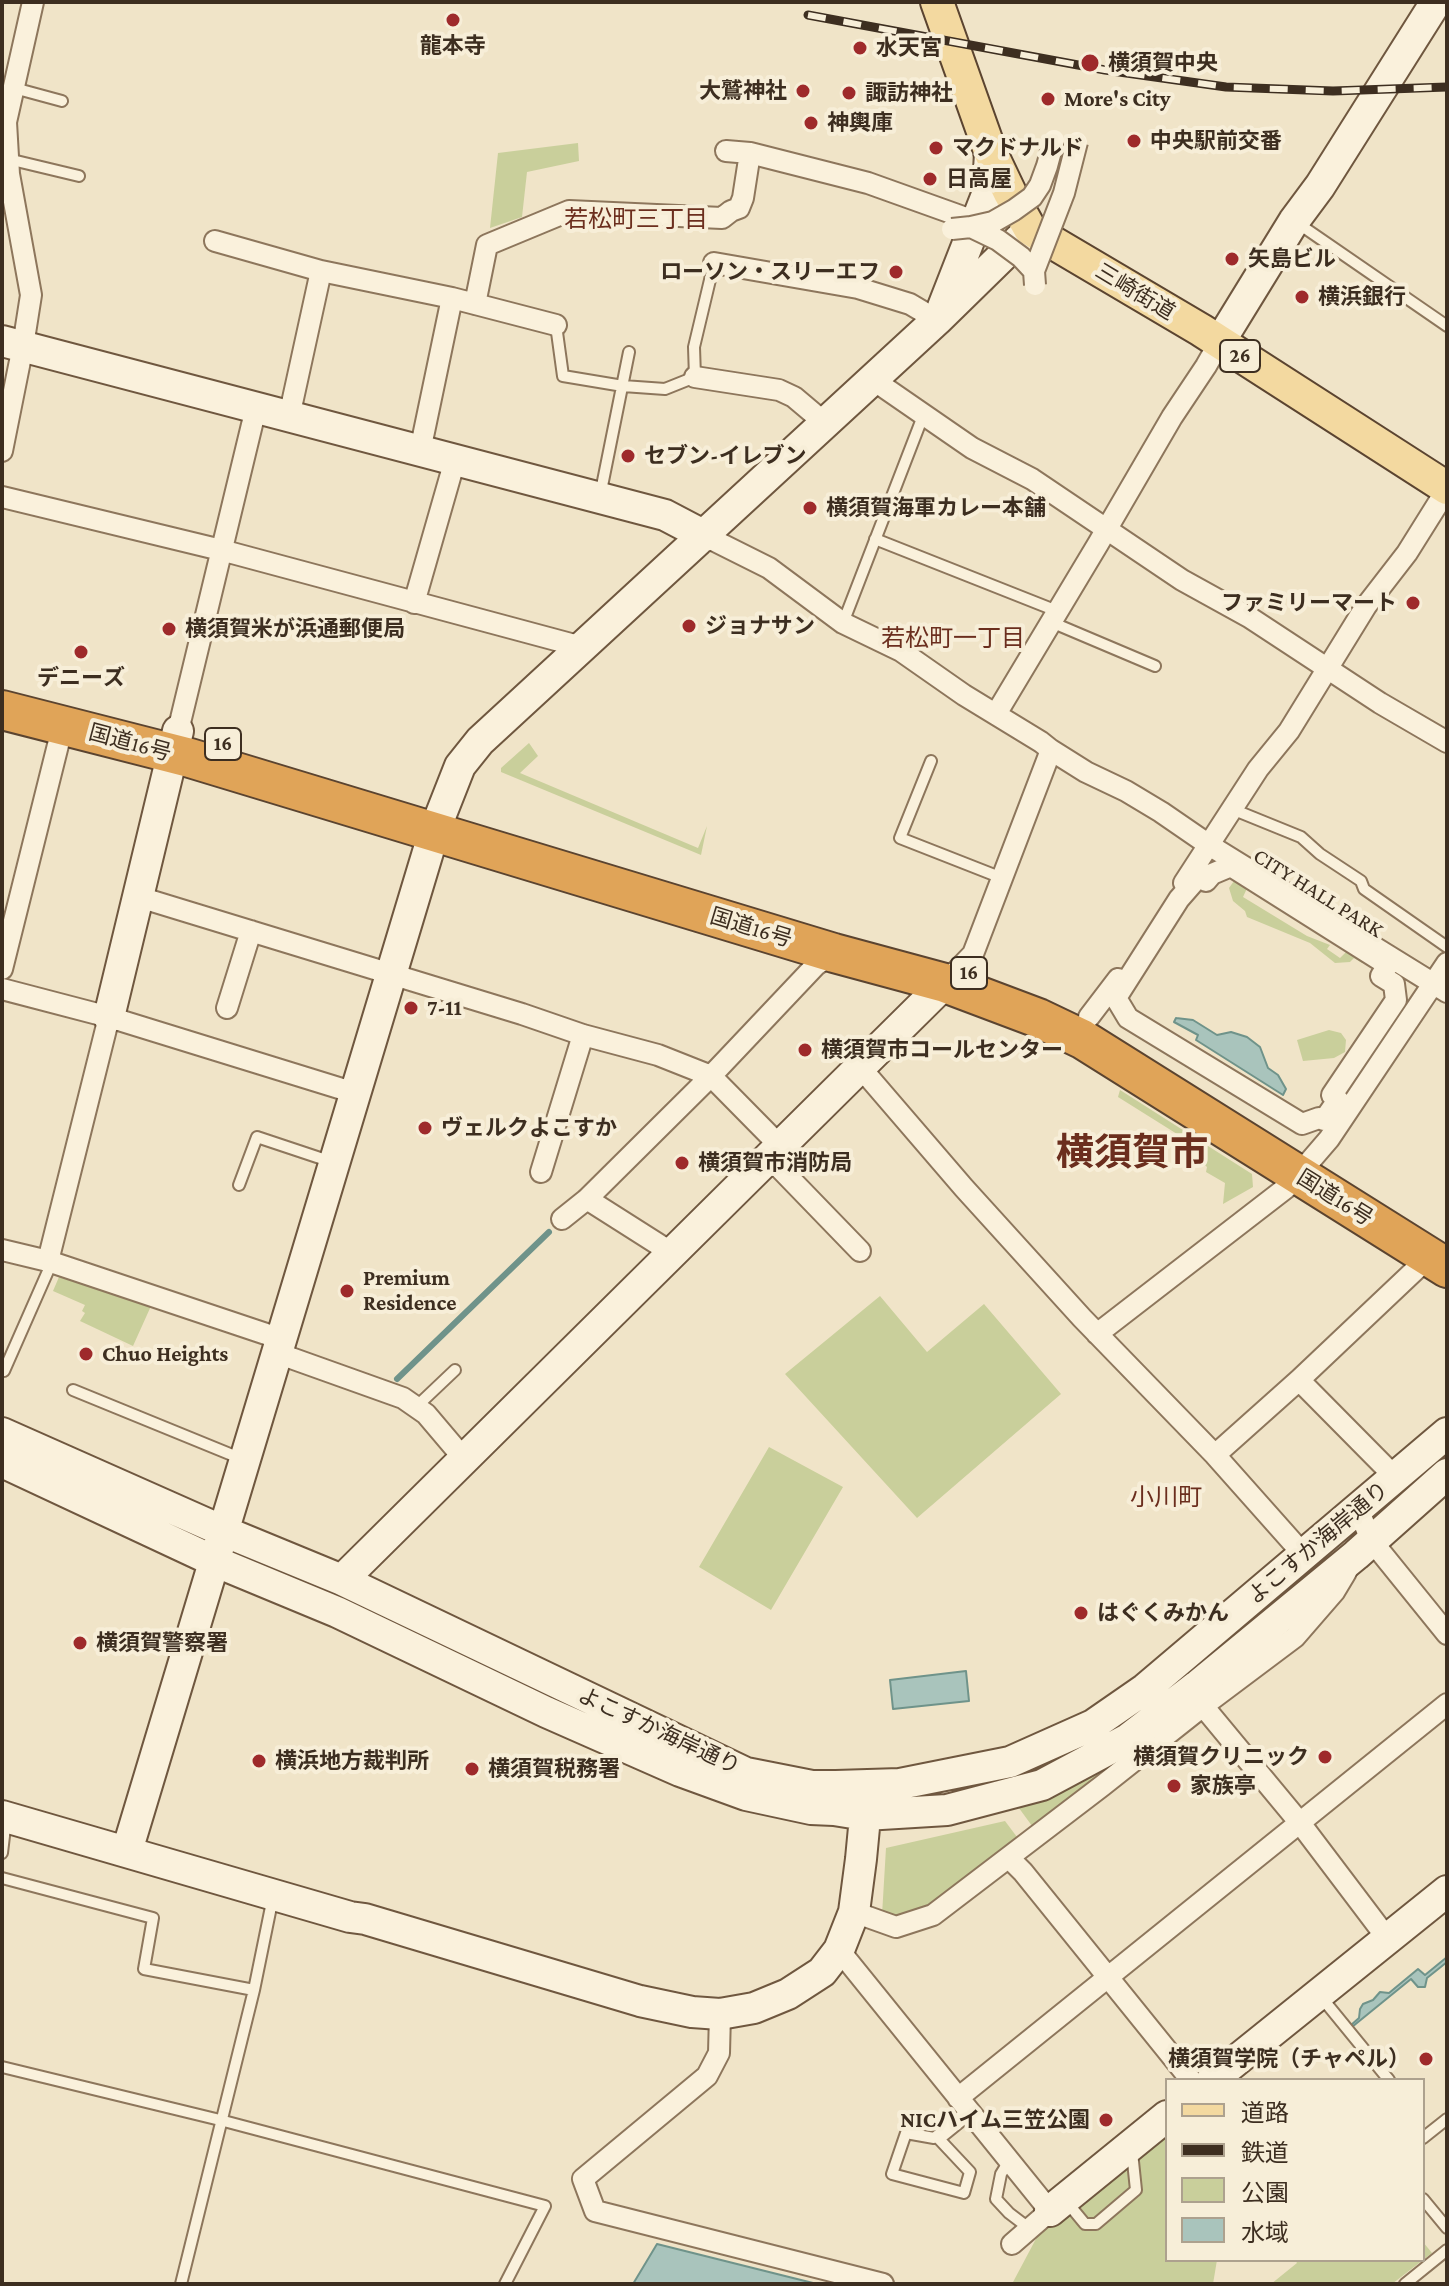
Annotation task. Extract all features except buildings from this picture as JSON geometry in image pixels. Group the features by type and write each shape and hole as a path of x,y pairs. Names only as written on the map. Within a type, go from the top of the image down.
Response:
{"highway":[{"name":"国道16号","path":"2,685 175,742 951,976 1305,1152"},
{"name":"国道16号","path":"2,710 63,725 175,742"},
{"name":"国道16号","path":"438,821 834,953 951,976 994,980 1089,1017 1305,1152 1441,1255"}],"main road":[{"name":"三崎街道","path":"937,2 990,151 1030,229 1219,343 1447,488"}],"street":[{"path":"2,451 13,344 31,295 7,168 6,122 33,2"},
{"path":"996,714 1172,417 1436,2"},
{"path":"967,226 993,222 1032,197 1040,185 1054,140"},
{"path":"726,151 750,153 868,183 998,240 1021,257 1035,278 1077,142"},
{"path":"937,320 967,226 988,192 990,151"},
{"path":"475,304 487,245 569,211 722,218 739,208 750,153"},
{"path":"1032,197 1059,207"},
{"path":"127,1851 438,821 460,766 470,751 826,424 1030,229"},
{"path":"215,241 321,271 452,298 556,325"},
{"path":"714,263 858,288 910,304 937,320"},
{"path":"289,417 321,271"},
{"path":"420,451 452,298"},
{"path":"13,344 680,521 769,568 843,623 901,651 1086,772 1161,812 1440,988"},
{"path":"695,377 779,390 794,397 826,424"},
{"path":"872,379 972,448 1032,479 1182,580 1249,617 1380,703 1447,742"},
{"path":"50,1262 256,408"},
{"path":"414,603 455,460"},
{"path":"1089,1017 1258,769 1289,731 1366,606 1407,553 1447,488"},
{"path":"2,497 221,550 582,647"},
{"path":"2,969 63,725"},
{"path":"342,1580 973,954 1051,750"},
{"name":"CITY HALL PARK","path":"1231,866 1388,965 1381,976 1394,984 1396,1000 1332,1095 1338,1100 1324,1120 1319,1118 1305,1152 1128,1018 1116,998 1179,899 1200,875 1206,881 1212,874 1231,866"},
{"path":"139,897 583,1035 658,1055 711,1076 860,1251"},
{"path":"227,1008 251,931"},
{"path":"562,1219 587,1199 711,1076 816,965 834,953"},
{"path":"1097,1334 1286,1188 1305,1152 1440,988 1447,963"},
{"path":"2,989 109,1017 355,1093"},
{"path":"541,1172 583,1035"},
{"path":"860,1067 964,1188 1097,1334 1215,1455 1303,1554"},
{"path":"587,1199 672,1253"},
{"path":"2,1250 50,1262 279,1346 403,1398 426,1414 465,1460"},
{"path":"1215,1455 1441,1255"},
{"path":"1299,1380 1396,1478"},
{"name":"よこすか海岸通り","path":"2,1433 342,1580 746,1773 866,1801 947,1810 1042,1785 1128,1739 1197,1686 1447,1474"},
{"name":"よこすか海岸通り","path":"2,1462 214,1561 337,1612 546,1712 680,1771 746,1795 811,1809 834,1810 866,1801 900,1784 1010,1762 1093,1725 1145,1689 1447,1433"},
{"path":"1358,1509 1363,1547 1447,1634"},
{"path":"854,1912 896,1927 933,1915 1295,1637 1334,1592 1363,1547"},
{"path":"966,2107 1108,1977 1447,1704"},
{"path":"1203,1706 1300,1823 1387,1938"},
{"path":"4,1817 640,2001 692,2012 720,2014 754,2008 788,1994 822,1972 839,1950 854,1912 866,1801"},
{"path":"1009,1858 1189,2078"},
{"path":"1214,2078 1447,1891"},
{"path":"839,1950 1009,2160 1048,2213"},
{"path":"720,2014 719,2053 707,2076 583,2179 595,2211 883,2284"},
{"path":"1012,2244 1165,2118"}],"lane":[{"path":"14,88 62,101"},
{"path":"7,168 79,176"},
{"path":"1294,221 1447,326"},
{"path":"556,325 563,376 665,389 695,377 694,347 714,263"},
{"path":"600,498 629,352"},
{"path":"843,623 923,416"},
{"path":"875,539 1054,617 1155,666"},
{"path":"931,761 900,838 1002,878"},
{"path":"1232,809 1301,837 1320,854 1361,881 1364,889 1447,947"},
{"path":"239,1185 257,1137 334,1163"},
{"path":"4,1371 50,1262"},
{"path":"416,1407 455,1370"},
{"path":"73,1390 244,1460"},
{"path":"2,1853 4,1817"},
{"path":"2,1878 153,1918 144,1969 254,1990"},
{"path":"181,2284 254,1990 273,1895"},
{"path":"1319,1994 1387,2078"},
{"path":"2,2067 220,2120 545,2206 505,2284"},
{"path":"966,2107 939,2139 970,2172 964,2193 892,2174 906,2133 934,2138 966,2107"},
{"path":"1425,2136 1447,2119"},
{"path":"1009,2160 1001,2174 996,2199 1009,2213 1048,2213"},
{"path":"1425,2201 1447,2228"},
{"path":"1405,2284 1447,2250"}],"green space":[{"path":"578,143 579,161 527,172 522,217 490,228 498,153"},
{"path":"529,743 538,756 520,773 698,848 707,826 701,855 501,772 501,768"},
{"path":"1239,874 1249,884 1243,897 1307,936 1330,945 1327,949 1340,958 1346,952 1338,946 1358,948 1367,957 1362,963 1354,958 1350,962 1335,963 1310,943 1247,917 1245,911 1233,901 1229,888"},
{"path":"1329,1030 1341,1033 1346,1040 1345,1052 1334,1058 1303,1061 1297,1040"},
{"path":"1120,1090 1252,1174 1253,1187 1223,1204 1225,1183 1206,1172 1207,1167 1183,1145 1185,1139 1118,1097"},
{"path":"59,1277 151,1306 133,1346 80,1321 85,1305 53,1291"},
{"path":"880,1296 927,1352 984,1304 1061,1394 917,1518 785,1374"},
{"path":"769,1447 843,1487 771,1610 699,1567"},
{"path":"1118,1765 1035,1830 1016,1804 1051,1792"},
{"path":"1005,1821 1020,1841 927,1913 903,1919 882,1915 886,1848"},
{"path":"1165,2134 1165,2262 1217,2262 1213,2284 1012,2284 1038,2235"},
{"path":"1425,2244 1432,2253 1425,2258"},
{"path":"1420,2262 1392,2284 1271,2284 1297,2263"}],"water":[{"path":"1176,1018 1193,1020 1217,1035 1231,1032 1247,1037 1260,1047 1268,1068 1278,1075 1286,1089 1283,1095 1196,1040 1198,1035 1174,1022"},
{"path":"966,1671 969,1701 893,1709 890,1680"},
{"path":"1447,1957 1447,1962 1427,1978 1425,1987 1418,1987 1411,1979 1352,2027 1359,2018 1363,2004 1373,2000 1380,1992 1389,1993 1418,1969 1425,1975"},
{"path":"657,2244 817,2284 633,2284"}],"waterway":[{"path":"397,1379 549,1232"}],"railway":[{"path":"808,15 1105,70 1226,87 1333,91 1447,87"}],"place":[{"name":"龍本寺","path":"453,20"},
{"name":"水天宮","path":"860,48"},
{"name":"横須賀中央","path":"1090,63"},
{"name":"大鷲神社","path":"803,91"},
{"name":"諏訪神社","path":"849,93"},
{"name":"More's City","path":"1048,99"},
{"name":"神輿庫","path":"811,123"},
{"name":"中央駅前交番","path":"1134,141"},
{"name":"マクドナルド","path":"936,148"},
{"name":"日高屋","path":"930,179"},
{"name":"矢島ビル","path":"1232,259"},
{"name":"ローソン・スリーエフ","path":"896,272"},
{"name":"横浜銀行","path":"1302,297"},
{"name":"セブン-イレブン","path":"628,456"},
{"name":"横須賀海軍カレー本舗","path":"810,508"},
{"name":"ファミリーマート","path":"1413,603"},
{"name":"ジョナサン","path":"689,626"},
{"name":"横須賀米が浜通郵便局","path":"169,629"},
{"name":"デニーズ","path":"81,652"},
{"name":"7-11","path":"411,1008"},
{"name":"横須賀市コールセンター","path":"805,1050"},
{"name":"ヴェルクよこすか","path":"425,1128"},
{"name":"横須賀市消防局","path":"682,1163"},
{"name":"Premium Residence","path":"347,1291"},
{"name":"Chuo Heights","path":"86,1354"},
{"name":"はぐくみかん","path":"1081,1613"},
{"name":"横須賀警察署","path":"80,1643"},
{"name":"横須賀クリニック","path":"1325,1757"},
{"name":"横浜地方裁判所","path":"259,1761"},
{"name":"横須賀税務署","path":"472,1769"},
{"name":"家族亭","path":"1174,1786"},
{"name":"横須賀学院（チャペル）","path":"1426,2059"},
{"name":"NICハイム三笠公園","path":"1106,2120"}],"district":[{"name":"若松町三丁目","path":"636,220"},
{"name":"若松町一丁目","path":"953,639"},
{"name":"横須賀市","path":"1132,1153"},
{"name":"小川町","path":"1166,1498"}]}
